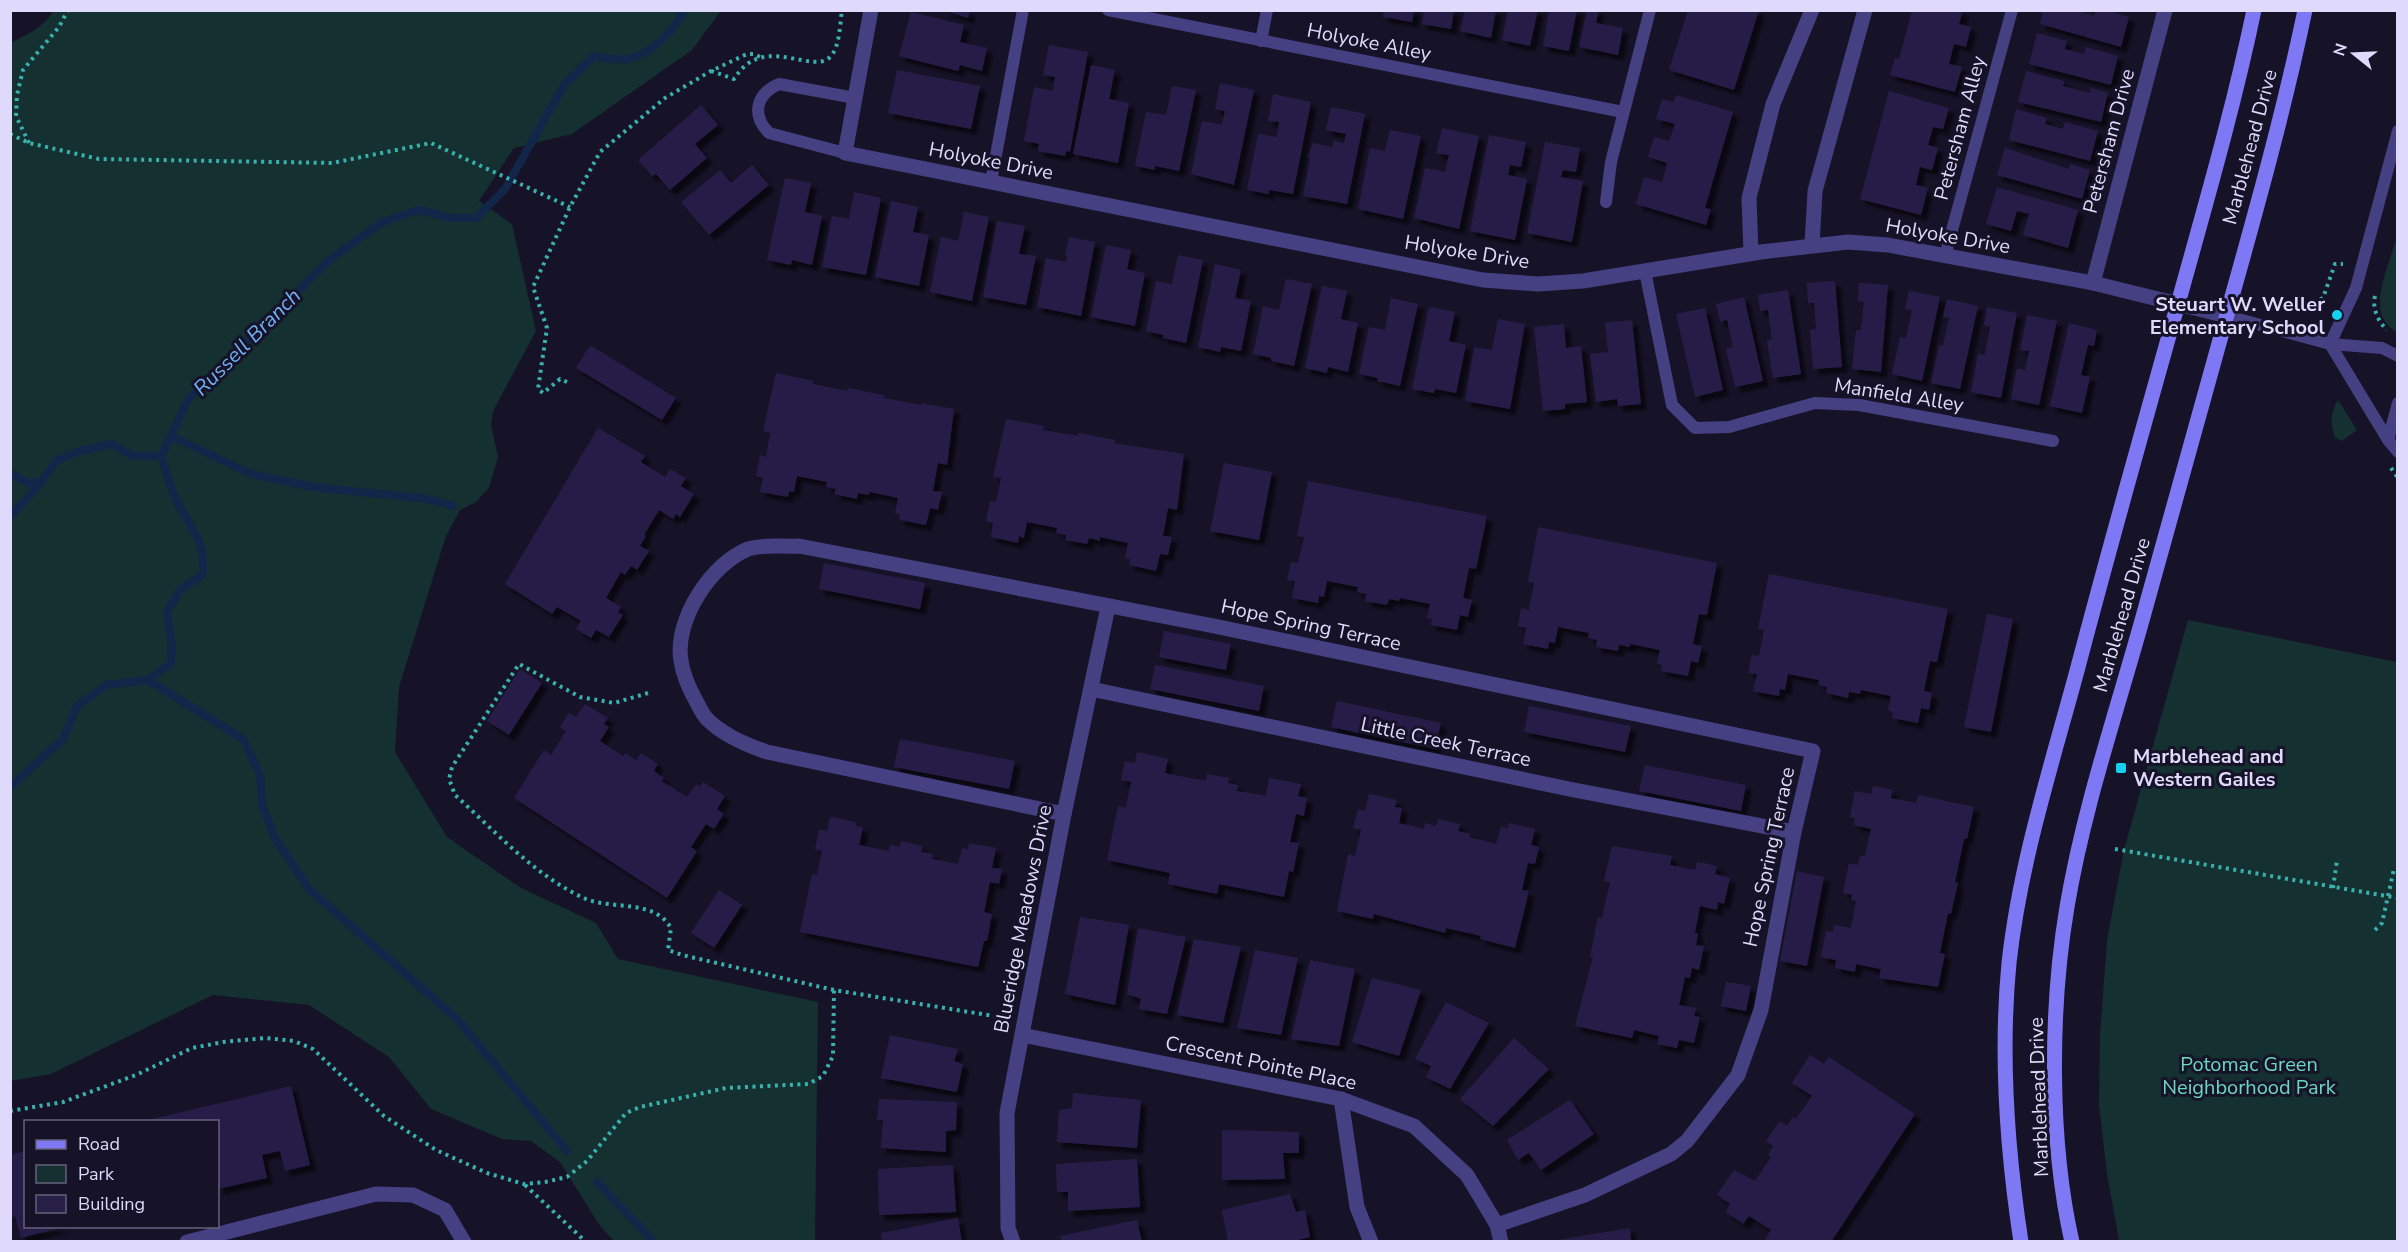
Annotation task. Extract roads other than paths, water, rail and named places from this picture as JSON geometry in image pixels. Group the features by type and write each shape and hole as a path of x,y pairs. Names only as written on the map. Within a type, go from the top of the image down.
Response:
{"street":[{"path":"845,153 871,10"},
{"path":"1751,253 1749,198 1773,105 1812,10"},
{"path":"1812,245 1815,191 1865,10"},
{"name":"Petersham Drive","path":"2093,283 2165,10"},
{"name":"Marblehead Drive","path":"2021,1242 2013,1186 2006,1073 2009,964 2018,900 2036,825 2230,118 2254,10"},
{"name":"Marblehead Drive","path":"2072,1242 2062,1180 2056,1082 2058,990 2067,906 2094,792 2278,131 2305,10"},
{"name":"Holyoke Drive","path":"845,153 1483,280 1538,284 1583,281 1751,253 1848,242 1888,245 2093,283 2227,316"},
{"name":"Hope Spring Terrace","path":"1064,814 767,752 741,743 706,719 690,691 680,660 682,634 689,612 701,590 727,561 750,549 799,546 1214,626 1813,751 1794,832 1761,1010 1738,1075 1687,1142 1671,1154 1585,1195 1497,1226"},
{"name":"Blueridge Meadows Drive","path":"1013,1242 1008,1228 1007,1113 1064,814 1108,607"},
{"name":"Little Creek Terrace","path":"1090,689 1596,794 1794,832"},
{"name":"Crescent Pointe Place","path":"1023,1028 1341,1100 1414,1126 1467,1175 1497,1226 1501,1242"},
{"path":"1341,1100 1357,1206 1371,1242"},
{"path":"187,1242 376,1194 413,1195 445,1210 464,1242"}],"lane":[{"path":"991,182 1023,10"},
{"name":"Holyoke Alley","path":"1108,10 1623,112"},
{"path":"1261,41 1267,10"},
{"path":"1606,202 1611,162 1650,10"},
{"name":"Petersham Alley","path":"1945,256 2012,10"},
{"path":"845,153 769,133 762,126 758,116 758,105 762,96 770,88 779,84 855,98"},
{"path":"2330,344 2356,288 2397,131"},
{"name":"Manfield Alley","path":"1645,271 1672,405 1695,428 1729,427 1815,403 1859,405 2053,441"},
{"path":"2227,316 2330,344 2382,348 2397,356"},
{"path":"2330,344 2397,452"},
{"path":"2388,440 2397,403"}],"waterway":[{"name":"Russell Branch","path":"10,787 63,739 77,706 106,685 148,680 171,663 172,646 167,612 180,590 203,574 199,541 176,500 161,456 189,398 328,261 382,222 419,210 452,218 476,218 505,189 564,85 594,56 623,59 644,53 668,34 684,10"},
{"path":"171,436 251,474 313,487 429,499 453,506"},
{"path":"10,475 15,475 27,483 41,482 57,460 80,451 112,444 133,456 161,456"},
{"path":"10,517 41,482"},
{"path":"148,680 243,739 260,775 262,805 275,838 309,889 457,1019 567,1151"},
{"path":"597,1182 654,1242"}],"place":[{"name":"Steuart W. Weller Elementary School","path":"2337,315"},
{"name":"Marblehead and Western Gailes","path":"2121,768"}],"park label":[{"name":"Potomac Green Neighborhood Park","path":"2249,1076"}]}
